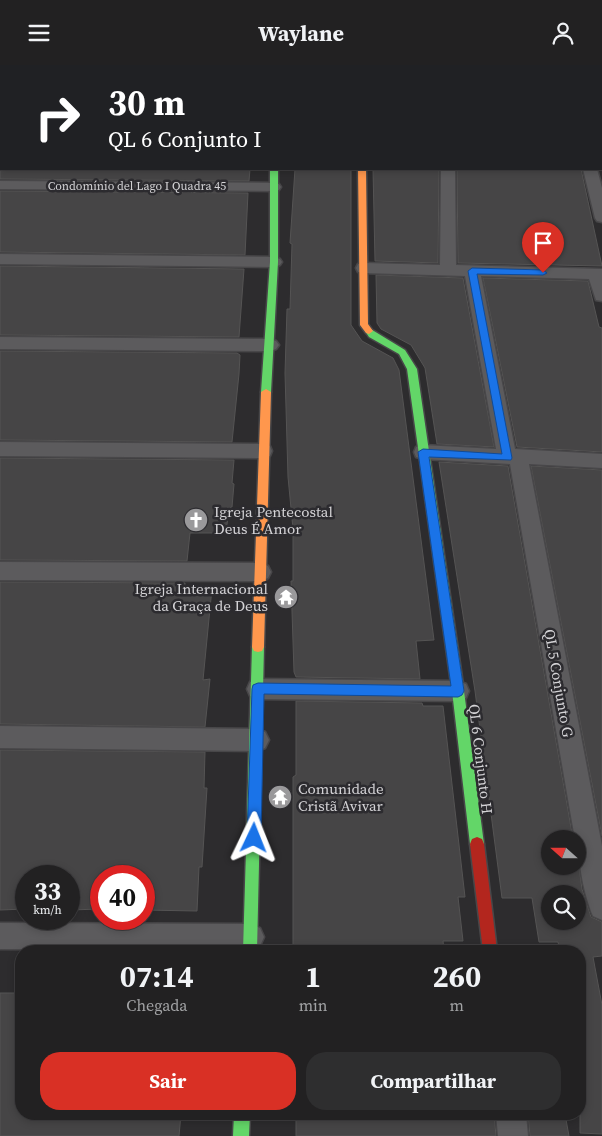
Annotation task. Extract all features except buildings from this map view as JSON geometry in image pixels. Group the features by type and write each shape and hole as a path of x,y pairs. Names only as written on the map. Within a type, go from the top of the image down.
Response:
{"street":[{"path":"0,936 250,944 264,451 274,262 274,170"},
{"path":"362,170 364,268 599,274 602,296"},
{"path":"448,170 448,270"},
{"path":"590,170 602,218"},
{"name":"Condomínio del Lago I Quadra 45","path":"0,185 274,187"},
{"path":"0,259 274,262"},
{"name":"QL 6 Conjunto H","path":"364,268 364,325 368,331 402,352 412,369 458,691 489,945"},
{"name":"QL 5 Conjunto G","path":"472,271 513,458 602,907"},
{"path":"0,343 270,345"},
{"path":"0,449 264,451"},
{"path":"423,452 602,461"},
{"path":"0,571 261,572"},
{"path":"258,689 458,691"},
{"path":"0,737 257,740"},
{"path":"241,1136 242,1120"},
{"path":"512,1120 514,1136"}],"traffic: fast":[{"path":"266,392 274,262 274,170"},
{"path":"369,331 372,335 402,352 412,369 458,691 477,844"},
{"path":"250,945 258,647"},
{"path":"241,1136 242,1120"}],"traffic: slow":[{"path":"362,170 364,325 369,331"},
{"path":"258,647 266,392"}],"traffic: jam":[{"path":"477,844 489,945"}],"place":[{"name":"Igreja Pentecostal Deus É Amor","path":"196,520"},
{"name":"Igreja Internacional da Graça de Deus","path":"286,597"},
{"name":"Comunidade Cristã Avivar","path":"280,797"}],"route":[{"path":"254,838 258,689 458,691 423,452 507,458 472,271 543,273"}]}
